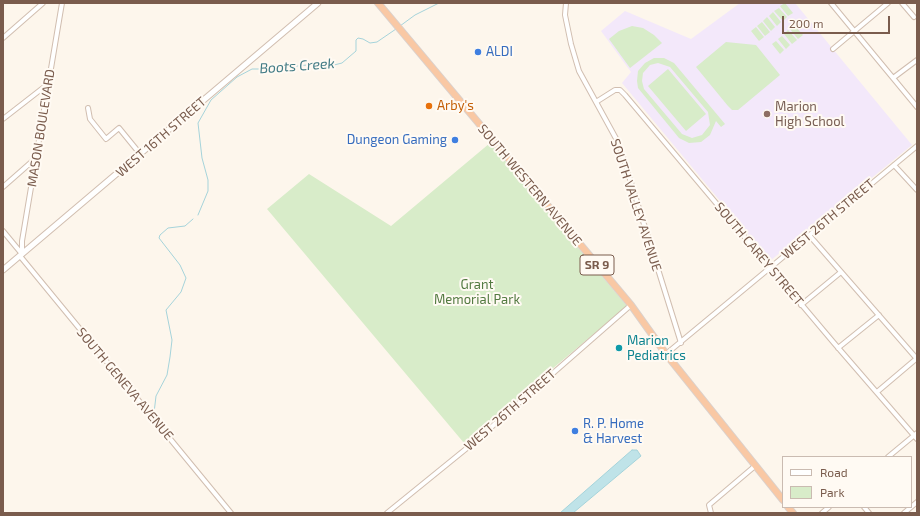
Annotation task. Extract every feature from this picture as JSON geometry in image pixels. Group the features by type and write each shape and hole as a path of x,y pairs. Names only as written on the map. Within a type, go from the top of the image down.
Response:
{"highway":[{"name":"SOUTH WESTERN AVENUE","path":"378,3 631,305 666,354 782,499"}],"street":[{"path":"3,37 43,3"},
{"name":"MASON BOULEVARD","path":"21,255 22,241 62,3"},
{"name":"WEST 16TH STREET","path":"3,270 141,155 318,3"},
{"name":"SOUTH VALLEY AVENUE","path":"566,3 570,44 579,71 619,144 680,343"},
{"path":"831,3 917,106"},
{"path":"833,48 888,3"},
{"path":"902,3 914,17"},
{"path":"893,78 917,60"},
{"path":"3,119 49,84"},
{"name":"SOUTH CAREY STREET","path":"596,102 615,90 620,90 626,95 838,348 916,436"},
{"path":"88,108 90,119 106,139 119,128 141,155"},
{"name":"WEST 26TH STREET","path":"666,354 917,146"},
{"path":"3,186 37,158"},
{"path":"894,165 917,190"},
{"name":"SOUTH GENEVA AVENUE","path":"3,231 231,513"},
{"path":"809,235 917,359 877,392"},
{"path":"802,305 841,272"},
{"name":"WEST 26TH STREET","path":"387,513 478,439 631,305"},
{"path":"838,348 879,315"},
{"path":"889,456 916,436"},
{"path":"711,513 708,505 755,466"}],"shaded area":[{"name":"Marion High School","path":"740,3 795,3 912,145 770,261 622,83 631,72 601,31 625,11 691,39"}],"green space":[{"path":"785,3 793,13 788,16 780,6"},
{"path":"779,8 787,17 783,21 774,11"},
{"path":"773,12 781,22 777,26 769,16"},
{"path":"767,17 775,27 771,31 763,21"},
{"path":"762,22 770,32 765,36 757,26"},
{"path":"794,25 803,35 798,39 790,29"},
{"path":"632,26 643,28 654,35 662,43 630,68 609,39 619,31"},
{"path":"756,27 764,37 759,41 751,31"},
{"path":"788,30 797,40 792,44 784,34"},
{"path":"782,36 790,45 786,49 778,39"},
{"path":"776,41 784,50 780,54 772,44"},
{"path":"726,42 756,45 780,75 738,110 732,110 728,106 696,67"},
{"path":"654,58 664,58 674,63 725,124 721,127 716,121 710,135 701,142 689,143 679,138 638,88 638,71 645,63","holes":["658,63 670,67 708,112 710,125 702,135 692,138 682,134 644,89 642,81 643,73 650,65"]},
{"path":"668,69 706,114 686,131 648,86"},
{"name":"Grant Memorial Park","path":"490,143 627,306 464,443 267,209 309,174 391,226"}],"water":[{"path":"632,450 637,450 641,456 573,513 560,513"}],"waterway":[{"name":"Boots Creek","path":"400,26 415,15 439,3"},
{"name":"Boots Creek","path":"198,215 208,191 208,180 202,158 198,123 211,100 237,77 252,69 270,69 316,64 330,66 342,63 356,51 356,40 358,38 370,43 377,42 396,29"},
{"name":"Boots Creek","path":"154,413 156,396 167,375 172,340 166,310 181,292 186,278 180,265 159,238 160,235 168,228 185,226 193,219"}],"place":[{"name":"ALDI","path":"478,52"},
{"name":"Arby's","path":"429,106"},
{"name":"Marion High School","path":"767,114"},
{"name":"Dungeon Gaming","path":"455,140"},
{"name":"Marion Pediatrics","path":"619,348"},
{"name":"R. P. Home & Harvest","path":"575,431"}]}
